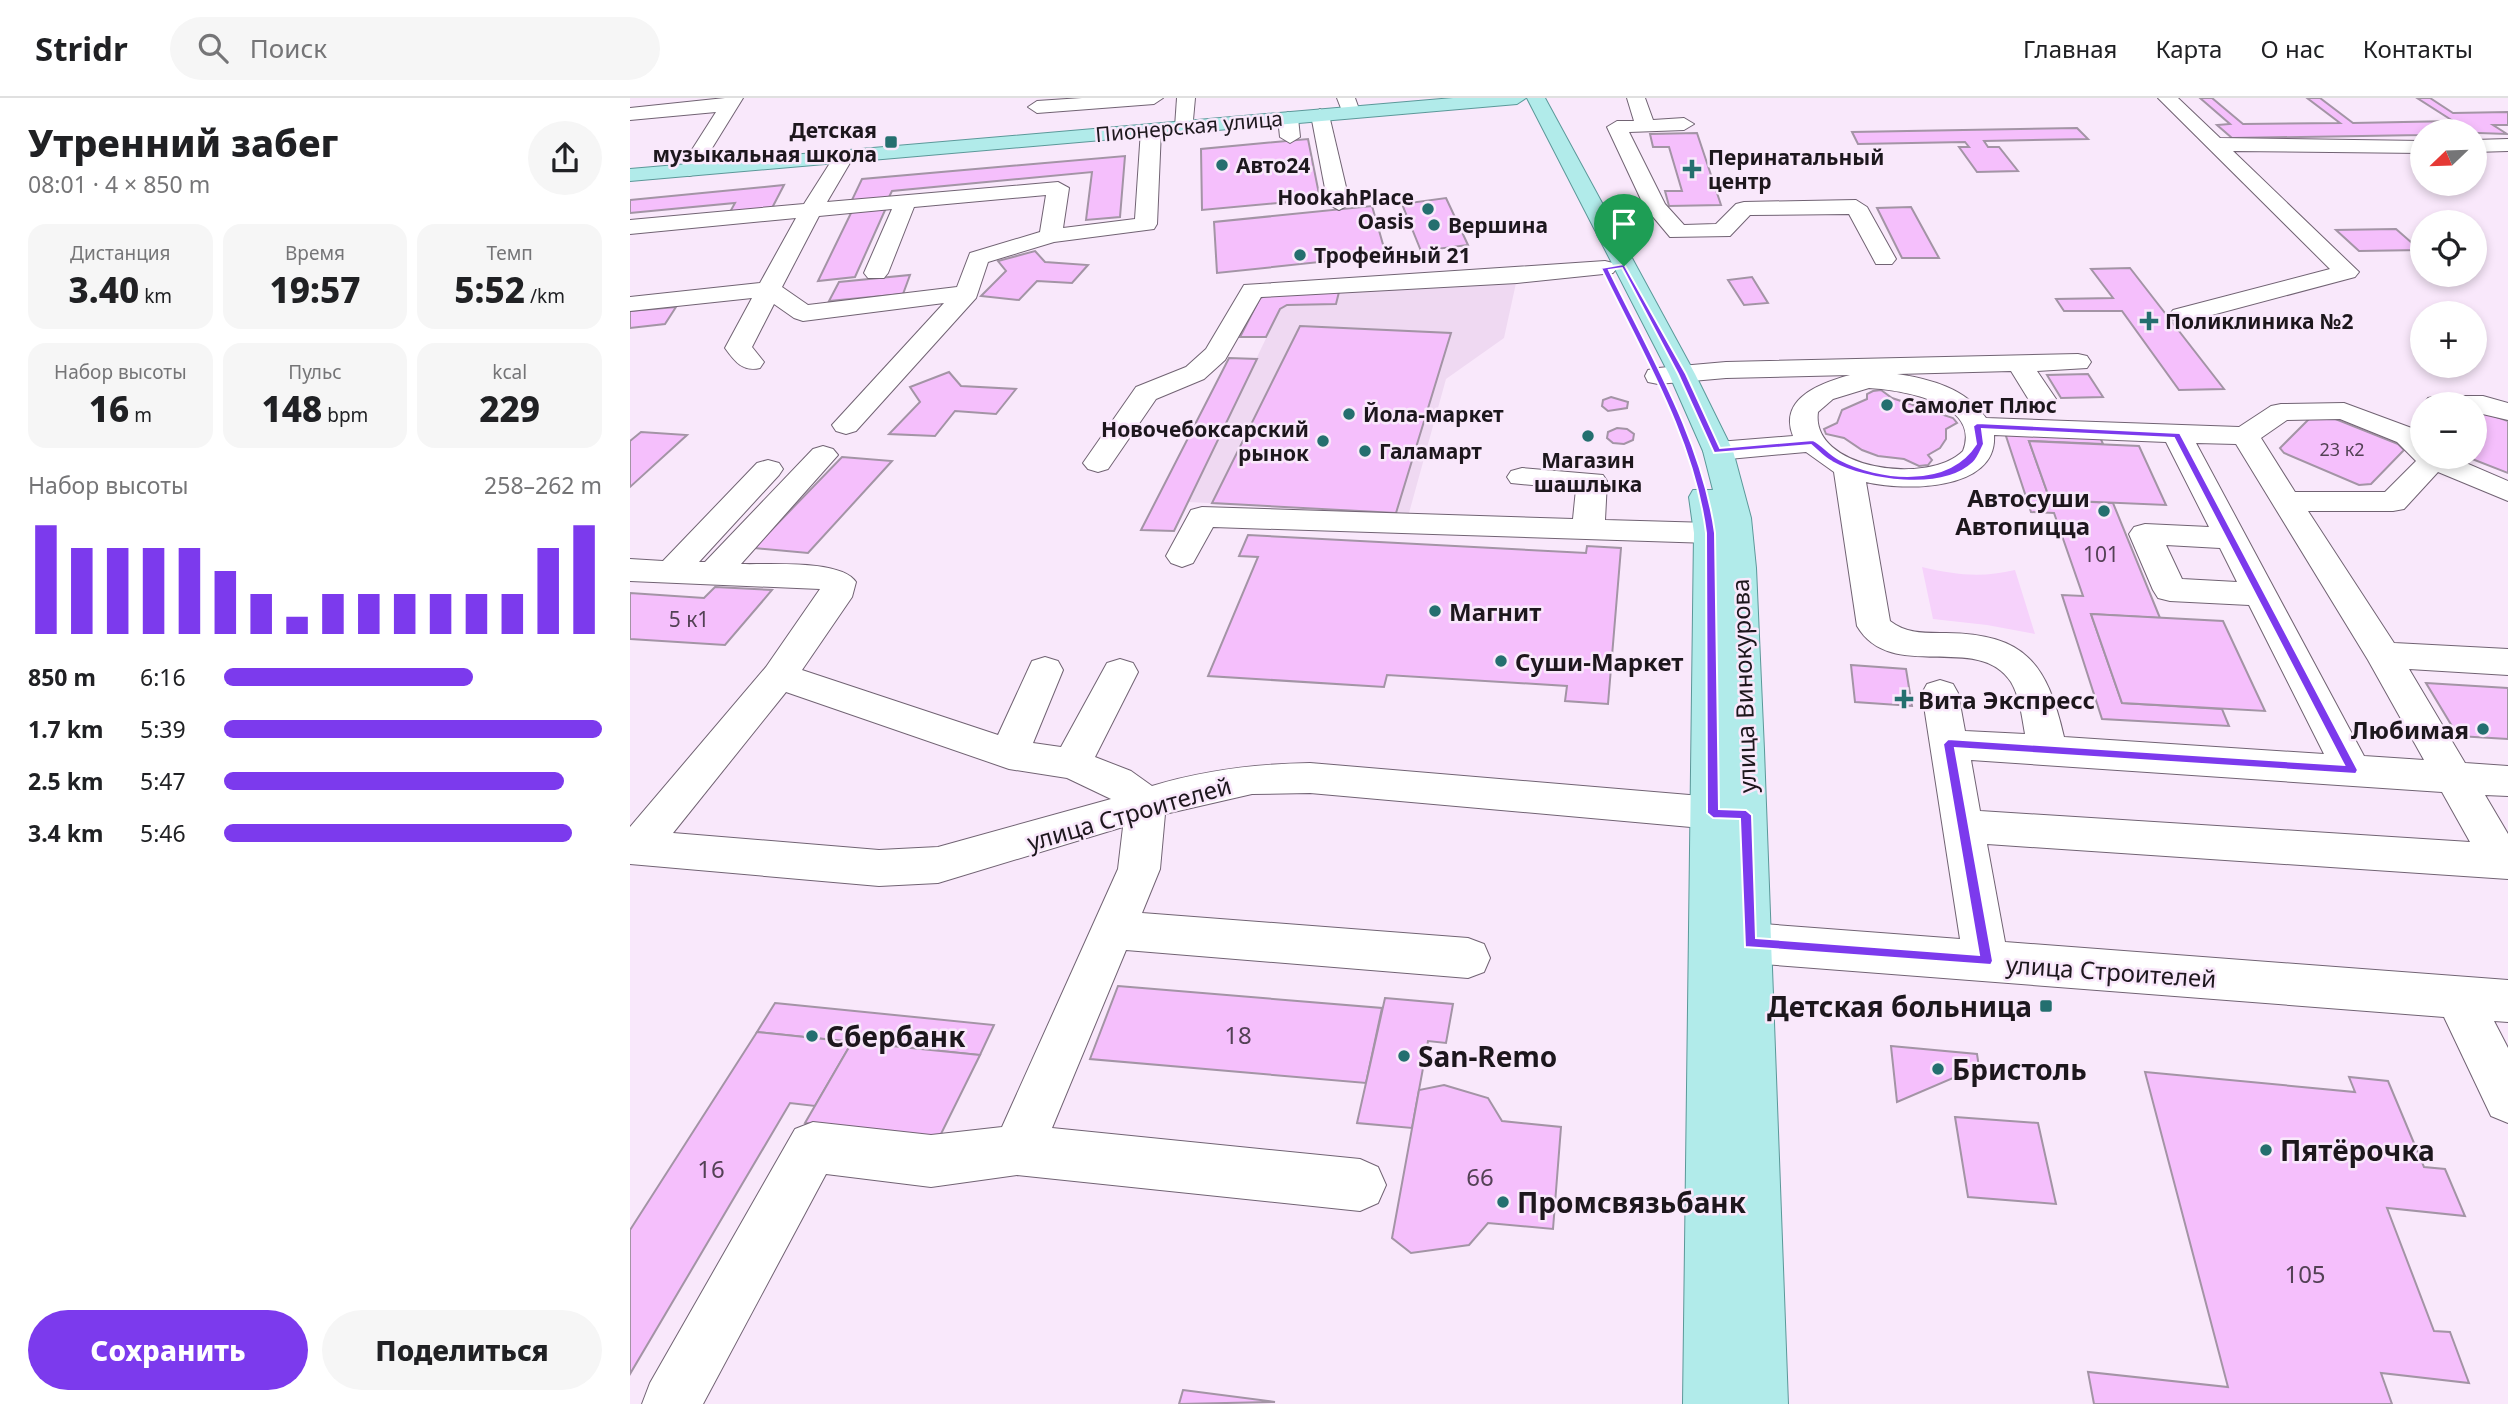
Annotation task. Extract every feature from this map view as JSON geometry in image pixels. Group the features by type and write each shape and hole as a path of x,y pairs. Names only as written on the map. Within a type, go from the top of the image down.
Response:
{"main road":[{"name":"Пионерская улица","path":"630,175 1185,127 1289,127 1349,105 1518,98"},
{"name":"улица Винокурова","path":"1518,98 1615,267"},
{"name":"улица Винокурова","path":"1536,98 1615,267 1670,375 1717,451 1735,517 1740,568 1730,814 1731,942 1712,1404"},
{"name":"улица Винокурова","path":"1670,375 1697,467 1710,533 1730,814"},
{"name":"улица Винокурова","path":"1731,942 1759,1404"}],"street":[{"path":"1030,140 1038,103 1154,98"},
{"path":"1185,127 1186,98"},
{"path":"1636,98 1645,126"},
{"path":"2167,98 2347,272 2182,315"},
{"path":"630,114 731,102"},
{"path":"690,170 731,102"},
{"path":"1320,115 1339,204"},
{"path":"1684,124 1617,127 1654,206 1678,233 1722,231 1744,209 1856,206 1884,259"},
{"path":"846,425 967,293 978,258 1051,236 1146,224 1151,130"},
{"path":"2214,144 2326,148 2410,146"},
{"path":"2487,146 2508,145"},
{"path":"751,362 738,348 811,210 844,156"},
{"path":"630,227 1058,188 1051,236"},
{"path":"876,273 906,201"},
{"path":"1098,463 1146,393 1195,373 1216,354 1253,290 1402,280 1518,276 1615,267"},
{"path":"630,304 769,289 803,313 967,293"},
{"path":"1670,375 2078,362"},
{"path":"2019,363 2042,399"},
{"path":"1861,381 1903,383 1935,392 1962,407 1977,426 1980,435 1977,453 1960,468 1947,474 1899,479 1848,467 1813,443 1803,423 1808,404 1826,390 1861,381"},
{"path":"2487,405 2508,412"},
{"path":"1977,426 2245,436 2281,412 2344,411 2410,440"},
{"path":"2177,435 2352,770"},
{"path":"2245,436 2383,655 2452,777 2505,862"},
{"path":"1717,451 1813,443"},
{"path":"713,573 823,455"},
{"path":"1848,467 1874,626 1886,636 1901,642 1980,647 2010,659 2026,676 2049,751"},
{"path":"673,570 768,469"},
{"path":"2288,501 2393,502 2410,469"},
{"path":"2466,469 2508,492"},
{"path":"1522,477 1591,481 1588,530"},
{"path":"1182,556 1202,517 1710,533"},
{"path":"2231,538 2145,534 2171,590 2260,594"},
{"path":"630,570 829,578 839,582 835,597 779,676 634,847"},
{"path":"2383,655 2508,662"},
{"path":"1009,754 1045,670"},
{"path":"1072,764 1120,671"},
{"path":"779,676 1009,754 1072,764 1117,782 1146,803 1139,869 1115,930 1017,1150"},
{"path":"1940,693 1986,961"},
{"path":"1948,744 2508,781"},
{"name":"улица Строителей","path":"634,847 879,868 938,865 1192,790 1252,779 1310,778 1730,814"},
{"path":"1961,826 2505,862"},
{"path":"1115,930 1468,958"},
{"name":"улица Строителей","path":"1731,942 2508,1001"},
{"path":"2458,997 2508,1099"},
{"path":"671,1404 813,1147 931,1161 1017,1150 1360,1185"}],"shaded area":[{"name":"Новочебоксарский рынок","path":"1516,283 1504,338 1446,379 1409,513 1188,502 1280,309 1287,305 1336,304 1339,292"},
{"path":"1922,567 1968,574 2015,570 2035,634 1933,619"}],"building":[{"path":"2200,98 2212,98 2243,124 2340,123 2307,98 2320,98 2353,123 2410,122 2410,135 2232,138 2217,125 2230,124"},
{"path":"2417,98 2430,98 2453,113 2508,112 2508,125 2493,125 2507,134 2487,133 2487,119 2450,119"},
{"path":"2077,128 2088,139 1984,141 1988,147 1999,147 2018,171 1977,172 1959,147 1969,147 1965,142 1858,144 1852,132"},
{"name":"Перинатальный центр","path":"1697,133 1721,205 1669,206 1665,191 1682,191 1669,147 1653,147 1650,134"},
{"path":"1308,139 1320,199 1202,210 1201,149"},
{"path":"1125,156 1120,217 1086,220 1092,172 892,191 888,199 851,202 862,179"},
{"path":"784,185 772,208 730,212 735,203 630,213 630,200"},
{"name":"Вершина","path":"1446,198 1468,245 1421,251 1402,204"},
{"path":"1372,206 1386,255 1217,273 1214,222"},
{"path":"1911,207 1939,258 1902,258 1877,208"},
{"path":"886,208 855,277 818,281 852,211"},
{"path":"2396,229 2410,241 2410,250 2359,251 2336,230"},
{"path":"1035,251 1045,262 1088,265 1072,283 1037,281 1019,300 981,296 1006,271 998,261"},
{"path":"2130,268 2224,389 2179,390 2122,311 2064,311 2056,299 2113,298 2091,269"},
{"path":"910,275 903,294 829,301 839,282"},
{"path":"1752,277 1768,303 1744,305 1728,280"},
{"path":"1339,292 1336,304 1287,305 1280,309 1266,337 1240,337 1260,298 1271,294"},
{"path":"676,307 665,324 630,328 630,311"},
{"name":"Новочебоксарский рынок","path":"1300,326 1451,333 1396,513 1212,503"},
{"path":"1229,358 1257,359 1174,531 1141,530"},
{"path":"949,372 961,386 1016,389 996,414 955,411 935,436 889,434 920,402 910,387"},
{"path":"2088,374 2103,397 2061,398 2047,375"},
{"path":"1881,390 1892,398 1953,418 1957,423 1946,429 1946,439 1940,448 1928,455 1932,460 1928,465 1919,466 1904,459 1878,456 1862,450 1844,438 1826,434 1824,429 1837,423 1842,410 1867,399 1867,394"},
{"path":"1611,397 1628,402 1627,408 1608,411 1602,406 1603,400"},
{"path":"2314,414 2323,414 2398,444 2404,450 2371,484 2359,485 2284,453 2280,448"},
{"path":"2487,414 2508,421 2508,473 2487,465"},
{"path":"1617,428 1627,429 1634,434 1633,440 1624,444 1613,443 1607,438 1608,432"},
{"path":"641,432 687,435 630,487 630,441"},
{"path":"2005,433 2100,437 2103,444 2029,441 2050,500 2113,503 2160,618 2091,614 2122,703 2222,709 2229,726 2102,719 2062,595 2083,596 2054,513 2031,512"},
{"path":"2029,441 2139,446 2166,505 2050,500"},
{"path":"842,457 892,461 808,553 754,548"},
{"path":"1248,535 1586,553 1587,546 1621,548 1608,704 1565,701 1567,686 1387,675 1384,687 1208,676 1258,557 1239,556"},
{"path":"715,587 772,590 725,645 630,639 630,593 704,598"},
{"path":"2091,614 2223,621 2265,711 2122,703"},
{"path":"1851,665 1906,669 1912,706 1855,702"},
{"path":"2426,683 2508,688 2508,739 2458,736"},
{"path":"1118,986 1382,1008 1366,1083 1090,1059"},
{"path":"1385,998 1453,1004 1446,1043 1428,1041 1412,1128 1357,1123"},
{"path":"775,1003 994,1025 980,1055 757,1032"},
{"path":"757,1032 852,1042 815,1106 790,1103 630,1374 630,1230"},
{"path":"852,1042 980,1055 939,1138 805,1123"},
{"path":"1891,1046 1977,1054 1979,1067 1897,1102"},
{"path":"2145,1072 2355,1092 2349,1077 2388,1081 2424,1167 2445,1169 2465,1216 2387,1208 2434,1331 2450,1332 2469,1383 2381,1373 2392,1404 2094,1404 2088,1372 2228,1387"},
{"path":"1444,1085 1488,1098 1502,1121 1561,1127 1553,1229 1488,1223 1469,1245 1411,1253 1392,1238 1419,1090"},
{"path":"1955,1117 2038,1123 2056,1204 1968,1197"},
{"path":"1183,1390 1275,1402 1179,1404"}],"place":[{"name":"Детская музыкальная школа","path":"891,142"},
{"name":"Авто24","path":"1222,165"},
{"name":"Перинатальный центр","path":"1692,169"},
{"name":"HookahPlace Oasis","path":"1428,209"},
{"name":"Вершина","path":"1434,225"},
{"name":"Трофейный 21","path":"1300,255"},
{"name":"Поликлиника №2","path":"2149,321"},
{"name":"Самолет Плюс","path":"1887,405"},
{"name":"Йола-маркет","path":"1349,414"},
{"name":"Магазин шашлыка","path":"1588,436"},
{"name":"Новочебоксарский рынок","path":"1323,441"},
{"name":"Галамарт","path":"1365,451"},
{"name":"Автосуши Автопицца","path":"2104,511"},
{"name":"Магнит","path":"1435,611"},
{"name":"Суши-Маркет","path":"1501,661"},
{"name":"Вита Экспресс","path":"1904,699"},
{"name":"Любимая","path":"2483,729"},
{"name":"Детская больница","path":"2046,1006"},
{"name":"Сбербанк","path":"812,1036"},
{"name":"San-Remo","path":"1404,1056"},
{"name":"Бристоль","path":"1938,1069"},
{"name":"Пятёрочка","path":"2266,1150"},
{"name":"Промсвязьбанк","path":"1503,1202"}],"route":[{"path":"1624,266 1682,374 1717,451 1813,443 1822,452 1848,467 1881,477 1916,479 1947,474 1970,461 1980,444 1977,426 2177,435 2352,770 1948,744 1986,961 1750,943 1746,815 1713,813 1710,533 1707,505 1697,467 1684,434 1605,268 1624,266"}]}
